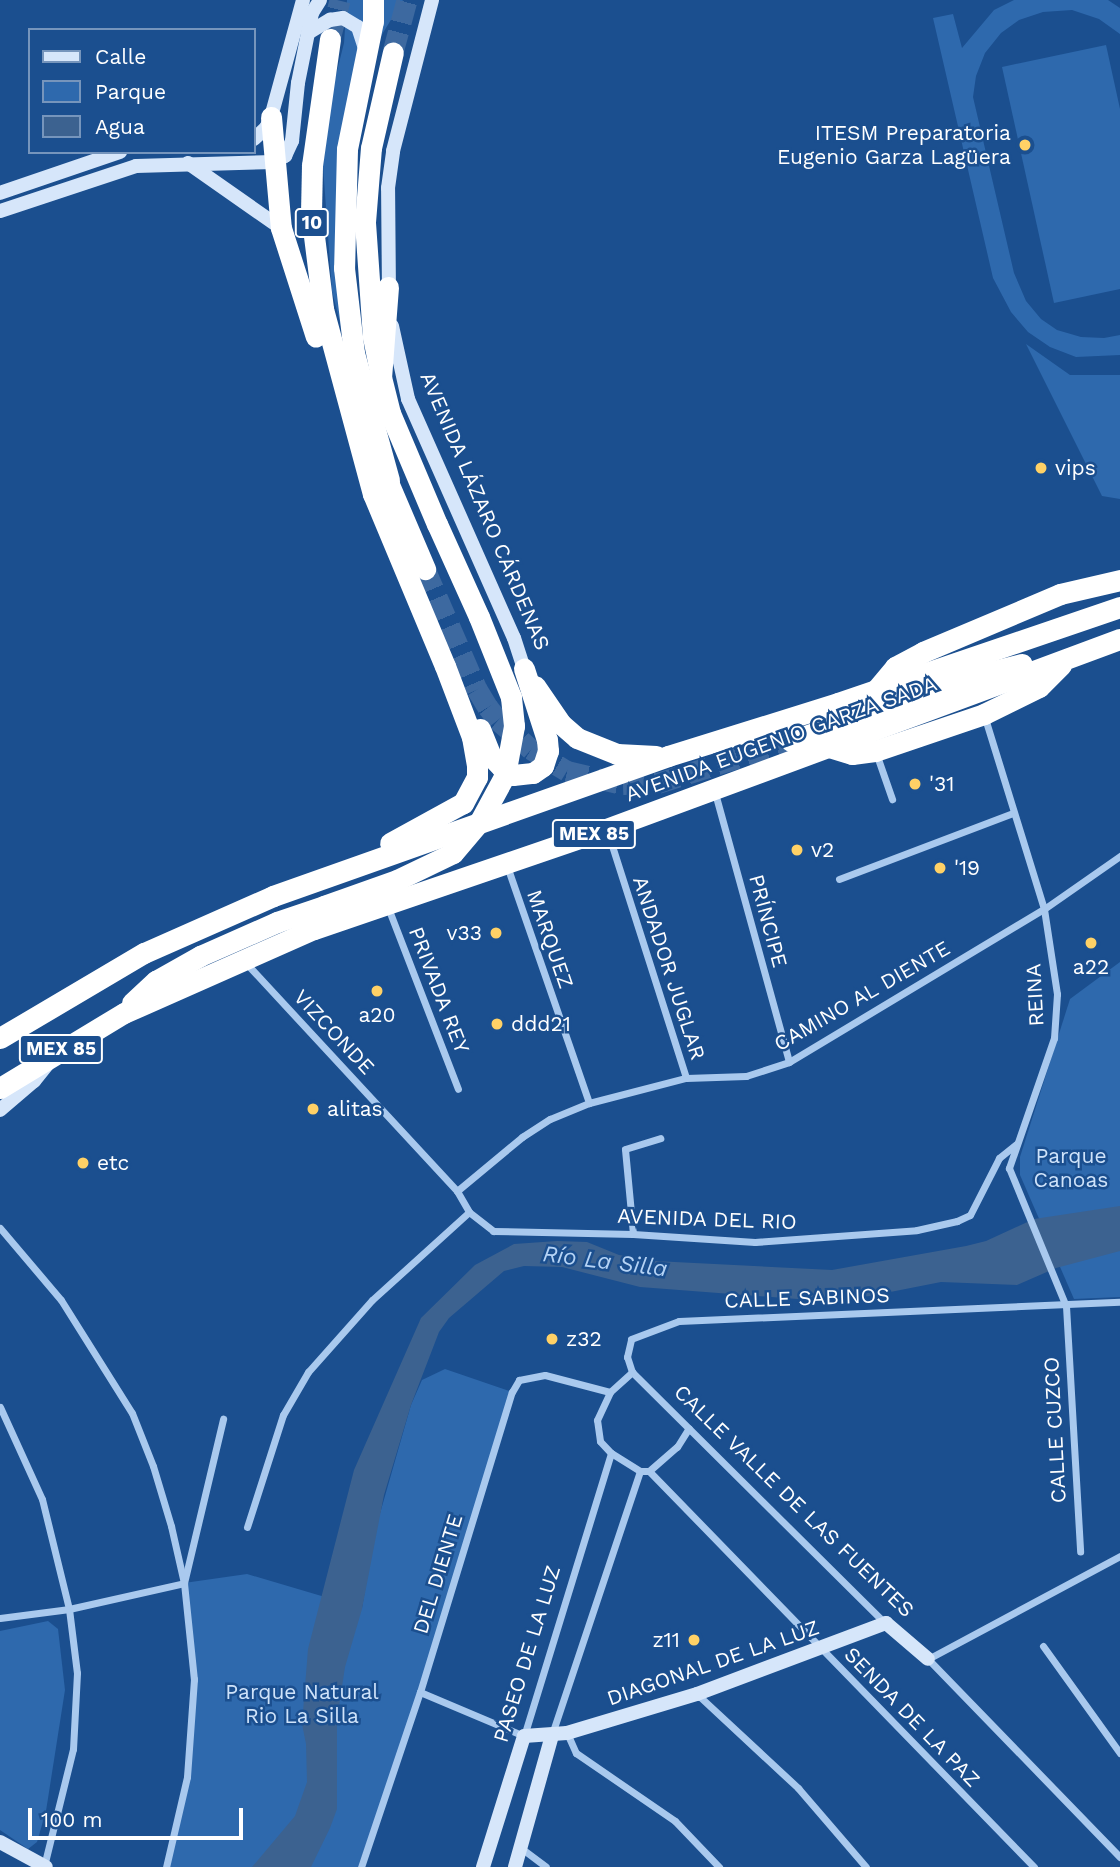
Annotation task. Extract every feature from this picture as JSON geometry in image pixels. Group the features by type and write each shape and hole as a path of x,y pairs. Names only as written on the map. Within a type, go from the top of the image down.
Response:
{"highway":[{"path":"373,0 373,21 347,149 344,268 354,353 389,480 425,569"},
{"name":"10","path":"330,39 312,165 311,212 323,309 373,494 445,666"},
{"path":"124,1013 156,981 191,960 277,922 406,876 453,853 480,821 505,775 514,726 511,697 394,423 373,337 365,222 371,148 393,52"},
{"path":"269,123 281,228 335,394 359,445"},
{"path":"381,377 388,287"},
{"path":"347,405 389,480"},
{"path":"876,690 895,667 923,652 1060,594 1120,580"},
{"name":"AVENIDA EUGENIO GARZA SADA","path":"0,1038 144,953 210,921 329,875 668,756 876,690 1120,607"},
{"path":"791,741 986,673 1120,639"},
{"name":"AVENIDA EUGENIO GARZA SADA","path":"0,1088 124,1013 242,959 387,904 606,830 1120,639"},
{"path":"829,747 852,754 875,751 984,714 1039,687 1065,661"},
{"path":"445,666 461,686 491,756 502,768 520,776 538,771 548,751 524,669"},
{"path":"329,875 455,810 472,789 477,777 476,754 445,666"},
{"path":"524,669 561,724 577,738 617,754 668,756"}],"street":[{"path":"256,137 269,123 303,0"},
{"path":"0,211 136,166 274,162 285,156 290,149 312,13 320,0"},
{"name":"AVENIDA LÁZARO CÁRDENAS","path":"432,0 393,151 386,229 388,287 394,340 408,399 514,638 524,669"},
{"path":"309,33 330,20 343,18 358,27 366,53"},
{"path":"0,193 114,154"},
{"path":"188,163 281,228"},
{"name":"REINA","path":"984,714 1044,909 1057,994 1057,1020 1050,1054 1009,1168 1066,1306"},
{"path":"875,751 892,799"},
{"name":"PRÍNCIPE","path":"714,790 789,1062"},
{"path":"839,879 1013,813"},
{"name":"ANDADOR JUGLAR","path":"606,830 686,1078"},
{"name":"CAMINO AL DIENTE","path":"457,1191 522,1137 550,1119 589,1103 686,1078 746,1076 789,1062 1044,909 1120,856"},
{"name":"MARQUEZ","path":"506,865 589,1103"},
{"name":"PRIVADA REY","path":"387,904 458,1089"},
{"name":"VIZCONDE","path":"242,959 457,1191"},
{"path":"0,1110 34,1081 58,1051"},
{"path":"633,1234 625,1149 660,1138"},
{"name":"AVENIDA DEL RIO","path":"457,1191 469,1212 493,1231 633,1234 755,1242 874,1235 957,1221 970,1215 999,1158 1016,1144"},
{"path":"247,1527 282,1415 308,1372 372,1300 469,1212"},
{"path":"0,1228 61,1300 132,1413 153,1466 184,1583 194,1679 193,1710 187,1777 166,1867"},
{"name":"CALLE SABINOS","path":"632,1372 627,1357 631,1339 679,1321 1120,1302"},
{"name":"CALLE CUZCO","path":"1066,1306 1080,1552"},
{"path":"632,1372 610,1392 597,1420 600,1441 611,1453 640,1471 649,1471 677,1447 689,1428"},
{"name":"CALLE VALLE DE LAS FUENTES","path":"632,1372 886,1623 928,1659"},
{"name":"DEL DIENTE","path":"361,1867 420,1692 512,1392 519,1380 545,1375 610,1392"},
{"path":"0,1407 42,1499 69,1609 78,1705 66,1783 45,1866 0,1842"},
{"path":"184,1583 223,1419"},
{"name":"PASEO DE LA LUZ","path":"482,1867 611,1453"},
{"path":"515,1867 640,1471"},
{"name":"SENDA DE LA PAZ","path":"649,1471 1034,1867"},
{"path":"1120,1556 928,1659 1120,1857"},
{"path":"0,1618 69,1609 184,1583"},
{"name":"DIAGONAL DE LA LUZ","path":"524,1736 559,1734 697,1694 886,1623"},
{"path":"1043,1646 1120,1754"},
{"path":"420,1692 524,1736"},
{"path":"697,1694 798,1788 866,1867"},
{"path":"559,1734 576,1753 675,1821 719,1867"},
{"path":"520,1848 547,1867"}],"green space":[{"path":"347,0 403,0 372,51 350,152 354,378 332,291 323,166 333,87 344,43"},
{"path":"1014,0 1108,0 1120,8 1120,34 1099,19 1072,10 1043,12 1019,20 1001,33 985,53 976,76 973,97 1014,273 1026,301 1041,319 1057,330 1081,337 1104,338 1120,335 1120,355 1076,357 1050,347 1028,332 1011,312 993,278 933,18 953,14 962,48 994,10"},
{"path":"1106,45 1120,109 1120,289 1054,303 1002,67"},
{"path":"1026,344 1070,375 1120,375 1120,499 1102,496"},
{"name":"Parque Canoas","path":"1120,962 1120,1297 1074,1299 1020,1175 1020,1157 1070,999"},
{"name":"Parque Natural Rio La Silla","path":"445,1369 512,1392 420,1692 358,1867 169,1867 187,1778 193,1710 184,1583 247,1574 362,1608 375,1531 411,1405 422,1380"},
{"path":"48,1621 58,1629 65,1690 46,1811 37,1842 28,1849 0,1830 0,1631"}],"water":[{"name":"Río La Silla","path":"1120,1206 1120,1251 1056,1268 1017,1285 941,1282 870,1296 823,1301 640,1287 562,1267 524,1266 504,1271 449,1318 439,1332 411,1405 384,1495 362,1609 345,1667 337,1720 337,1809 330,1828 311,1867 252,1867 295,1816 307,1782 306,1744 302,1724 308,1649 354,1470 421,1318 475,1265 514,1244 557,1241 587,1242 619,1255 655,1261 832,1270 986,1241 1034,1219"}],"tunnel":[{"path":"330,39 340,0"},
{"path":"393,52 407,0"},
{"path":"425,569 477,689 488,707 498,720 531,749 567,771 623,784 658,783 791,741"}],"place":[{"name":"ITESM Preparatoria Eugenio Garza Lagüera","path":"1025,145"},
{"name":"vips","path":"1041,468"},
{"name":"'31","path":"915,784"},
{"name":"v2","path":"797,850"},
{"name":"'19","path":"940,868"},
{"name":"v33","path":"496,933"},
{"name":"a22","path":"1091,943"},
{"name":"a20","path":"377,991"},
{"name":"ddd21","path":"497,1024"},
{"name":"alitas","path":"313,1109"},
{"name":"etc","path":"83,1163"},
{"name":"z32","path":"552,1339"},
{"name":"z11","path":"694,1640"}]}
